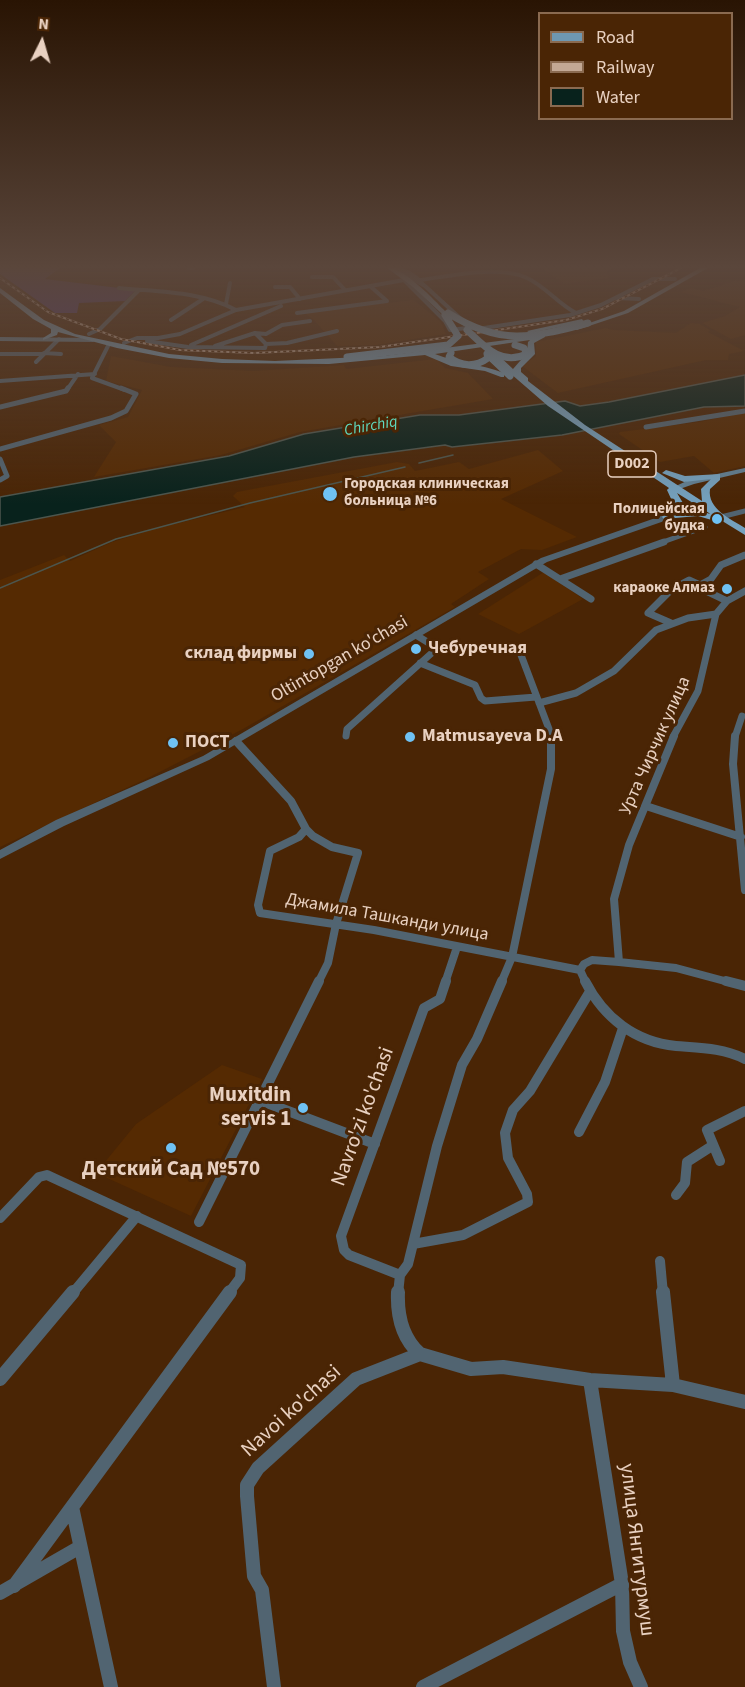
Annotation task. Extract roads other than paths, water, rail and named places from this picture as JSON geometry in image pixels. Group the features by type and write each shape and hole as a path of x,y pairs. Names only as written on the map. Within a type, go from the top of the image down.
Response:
{"highway":[{"path":"123,347 175,357 229,361 326,361 411,354 449,347"},
{"path":"144,347 188,355 286,358 347,357 433,347"},
{"path":"286,358 435,347"},
{"path":"460,347 450,357 453,361 468,364 485,361 489,354 511,359 527,354 524,348 520,347"},
{"name":"D002","path":"481,347 511,375 595,438 676,488"},
{"path":"511,375 518,364 531,354 531,347"},
{"path":"411,354 432,355 454,364 511,375 539,397"},
{"name":"D002","path":"595,438 745,534"},
{"path":"628,457 677,478 717,478"},
{"path":"717,478 705,487 703,493 706,502 718,516"},
{"path":"667,517 678,503 676,488"},
{"path":"667,517 698,513 718,516"}],"main road":[{"path":"676,488 745,472"}],"street":[{"path":"36,362 50,347"},
{"path":"0,449 124,413 136,394 92,378 108,347"},
{"path":"198,347 264,347"},
{"path":"0,354 61,354"},
{"path":"0,381 94,374"},
{"path":"0,407 66,391 78,375"},
{"path":"646,427 745,411"},
{"path":"0,459 7,476 0,480"},
{"name":"Oltintopgan ko'chasi","path":"0,855 60,823 206,758 536,564 590,542 667,517 696,503"},
{"path":"718,516 745,511"},
{"path":"560,579 705,527"},
{"path":"700,585 711,579 721,565 745,555"},
{"path":"536,564 591,599"},
{"path":"671,623 648,613 672,589 690,580 727,601"},
{"name":"Урта Чирчик улица","path":"619,962 614,899 629,845 668,747 698,692 716,614 727,601 745,591"},
{"path":"420,663 475,685 481,698 485,701 537,700 576,693 594,683 614,671 648,636 671,623 716,614"},
{"path":"346,736 347,729 431,654 434,648 416,635"},
{"name":"Джамила Ташканди улица","path":"512,957 551,769 553,740 537,700 537,692 518,647"},
{"path":"742,716 734,740 733,764 745,890"},
{"path":"199,1222 328,963 336,924 358,853 320,842 306,829 291,801 236,741"},
{"path":"646,806 741,837"},
{"name":"Джамила Ташканди улица","path":"306,829 298,837 270,851 258,911 580,970"},
{"name":"Navro'zi ko'chasi","path":"400,1275 349,1255 341,1242 424,1008 440,999 457,947"},
{"path":"512,957 477,1039 462,1065 437,1146 408,1264 400,1275 398,1296 400,1320 408,1343 420,1354 471,1369 503,1367 590,1380 673,1385 745,1402"},
{"path":"745,986 676,968 619,962 592,960 584,964 580,970 589,993 633,1036 650,1041 718,1050 745,1059"},
{"path":"413,1244 463,1235 528,1202 527,1194 508,1158 505,1133 513,1110 530,1091 589,993"},
{"path":"579,1132 596,1104 616,1054 623,1028"},
{"path":"259,1101 375,1144"},
{"path":"720,1161 707,1130 745,1111"},
{"path":"676,1195 685,1183 687,1162 712,1146"},
{"path":"0,1218 34,1182 46,1175 237,1262 241,1265 242,1271 233,1288 14,1586"},
{"path":"0,1379 137,1216"},
{"path":"660,1261 673,1385"},
{"name":"Navoi ko'chasi","path":"274,1687 262,1590 254,1576 247,1485 258,1468 356,1379 420,1354"},
{"name":"улица Янгитурмуш","path":"590,1380 622,1584 623,1631 630,1662 641,1687"},
{"path":"72,1507 111,1687"},
{"path":"0,1593 80,1547"},
{"path":"423,1687 622,1584"}],"water":[{"name":"Chirchiq","path":"745,375 745,406 704,407 562,435 452,447 445,445 354,457 0,526 0,497 229,456 304,434 420,415 459,415 565,401 580,406"}],"waterway":[{"path":"419,463 453,455"},
{"path":"0,588 116,539 250,503 405,467"}],"railway":[{"path":"162,347 180,350 254,353 382,347"}],"place":[{"name":"Городская клиническая больница №6","path":"330,494"},
{"name":"Полицейская будка","path":"717,519"},
{"name":"караоке Алмаз","path":"727,589"},
{"name":"Чебуречная","path":"416,649"},
{"name":"склад фирмы","path":"309,654"},
{"name":"Matmusayeva D.A","path":"410,737"},
{"name":"ПОСТ","path":"173,743"},
{"name":"Muxitdin servis 1","path":"303,1108"},
{"name":"Детский Сад №570","path":"171,1148"}]}
